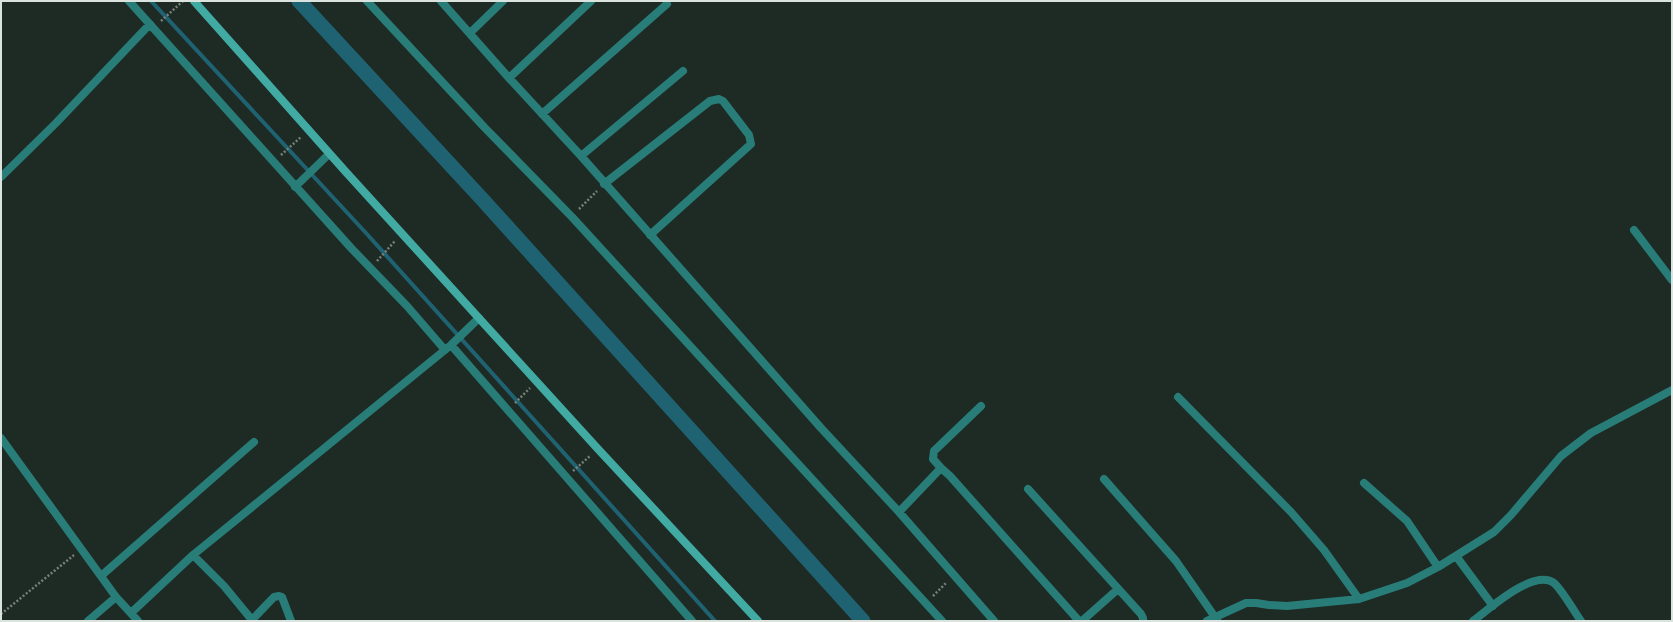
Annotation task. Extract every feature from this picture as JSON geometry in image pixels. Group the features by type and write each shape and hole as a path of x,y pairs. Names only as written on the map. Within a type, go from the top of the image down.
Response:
{"street":[{"path":"129,1 295,187 352,249 448,348 692,621"},
{"path":"194,1 329,154 758,621"},
{"path":"367,1 582,229 942,621"},
{"path":"441,1 581,156 601,186 650,235 821,428 899,512 994,621"},
{"path":"470,33 502,1"},
{"path":"509,78 591,1"},
{"path":"542,114 667,4"},
{"path":"1,177 56,123 150,24"},
{"path":"581,156 683,71"},
{"path":"601,186 710,101 714,99 723,101 749,135 751,144 650,235"},
{"path":"295,187 329,154"},
{"path":"1634,230 1672,280"},
{"path":"131,613 193,555 448,348 479,318"},
{"path":"1104,480 1176,561 1213,620 1239,605 1251,603 1278,606 1359,599 1408,583 1438,567 1494,532 1511,515 1562,456 1580,440 1591,432 1672,390"},
{"path":"1178,397 1291,512 1324,550 1359,599"},
{"path":"981,406 934,451 933,459 1081,621 1118,589"},
{"path":"1,438 116,597 138,621"},
{"path":"101,576 254,442"},
{"path":"899,512 940,468"},
{"path":"1364,483 1407,521 1438,567"},
{"path":"1028,489 1141,614 1143,618 1142,621"},
{"path":"193,555 224,586 251,620 274,597 279,596 282,598 291,621"},
{"path":"1456,556 1493,606"},
{"path":"1473,621 1523,585 1533,581 1542,580 1553,583 1581,621"},
{"path":"88,621 116,597"}],"path":[{"path":"160,23 183,1"},
{"path":"281,155 297,140"},
{"path":"583,205 601,186"},
{"path":"375,262 386,251"},
{"path":"513,406 523,395"},
{"path":"574,470 588,458"},
{"path":"1,614 81,550"},
{"path":"935,594 949,580"}],"waterway":[{"path":"151,1 366,233 715,621"},
{"path":"299,1 482,199 863,621"}]}
